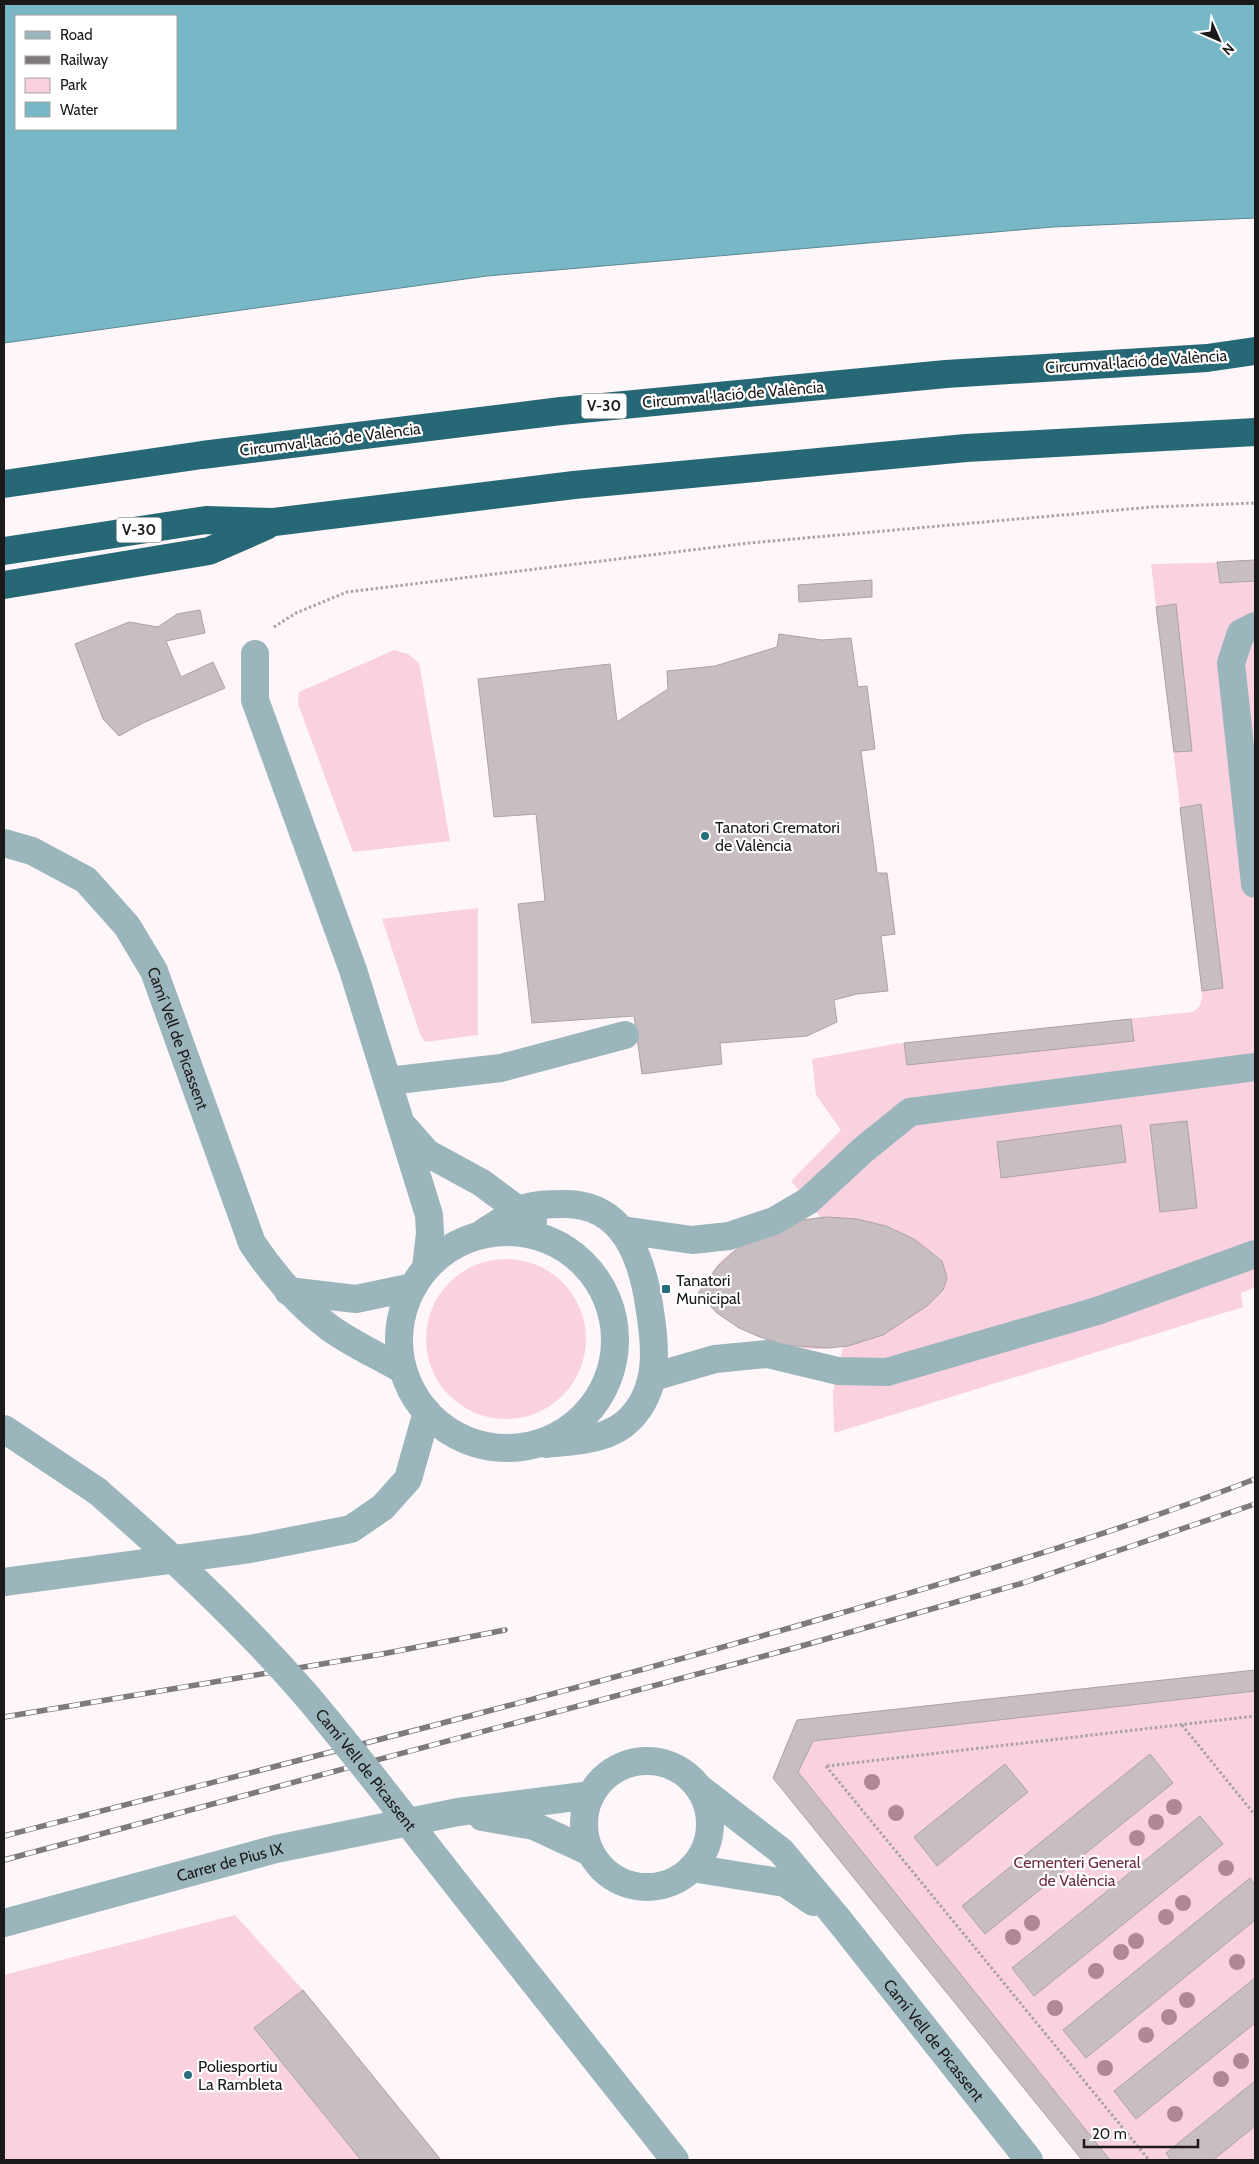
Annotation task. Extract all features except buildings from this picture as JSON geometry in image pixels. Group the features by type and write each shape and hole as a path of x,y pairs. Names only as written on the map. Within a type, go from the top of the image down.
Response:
{"highway":[{"name":"Circumval·lació de València","path":"4,484 202,455 561,410 946,374 1207,358 1255,351"},
{"path":"1207,358 1255,368"},
{"name":"V-30","path":"4,551 206,520 274,522 574,485 956,449 1255,432"},
{"path":"4,585 209,551 274,522"}],"street":[{"path":"1255,626 1241,633 1231,663 1255,884"},
{"path":"255,654 255,700 354,970 398,1119 429,1215 430,1233 420,1278 402,1314 399,1342 403,1370 411,1389 427,1412 448,1431 475,1443 503,1448 590,1439 612,1432 630,1419 646,1396 653,1377 655,1343 647,1291 640,1262 622,1230 606,1214 580,1204 546,1204 520,1210 478,1236 450,1248 420,1278 356,1299 288,1291"},
{"name":"Camí Vell de Picassent","path":"4,843 32,851 86,880 127,926 154,971 252,1243 271,1272 288,1291 331,1328 403,1370"},
{"path":"388,1082 502,1068 625,1034"},
{"path":"622,1230 692,1240 730,1236 774,1221 808,1201 863,1150 910,1112 1255,1067"},
{"path":"398,1119 427,1153 456,1171 482,1183 520,1210 586,1265 604,1292 614,1322 615,1355 605,1386 587,1413 562,1433 532,1445"},
{"path":"478,1236 506,1232 525,1234 534,1235 561,1245"},
{"path":"653,1377 715,1359 768,1354 838,1370 886,1372 1096,1312 1255,1254"},
{"path":"4,1582 250,1549 351,1529 383,1507 408,1479 427,1412"},
{"name":"Camí Vell de Picassent","path":"4,1429 97,1491 195,1578 306,1695 675,2160"},
{"path":"642,1760 664,1762 683,1772 698,1787 707,1802 710,1820 709,1837 702,1854 692,1868 676,1880 657,1886 637,1886 618,1880 602,1868 590,1852 584,1833 584,1814 591,1795 603,1778 621,1766 642,1760"},
{"name":"Camí Vell de Picassent","path":"698,1787 781,1851 838,1919 1029,2160"},
{"name":"Carrer de Pius IX","path":"4,1923 276,1849 458,1812 591,1795"},
{"name":"Carrer de Pius IX","path":"458,1812 534,1826 590,1852"},
{"name":"Camí Vell de Picassent","path":"692,1868 785,1883 838,1919"}],"path":[{"path":"255,654 272,628 296,613 348,592 749,543 1152,507 1255,503"},
{"path":"1149,2160 826,1766 1255,1716"},
{"path":"1182,1725 1255,1815"}],"green space":[{"path":"1255,562 1255,1287 1241,1293 1243,1307 834,1433 833,1391 843,1346 814,1349 800,1348 757,1336 732,1322 701,1293 719,1263 741,1246 780,1228 821,1218 791,1181 841,1130 816,1095 812,1059 894,1044 1192,1012 1199,1006 1202,991 1151,564"},
{"path":"394,650 408,654 419,663 450,841 353,852 298,704 299,692"},
{"path":"478,908 478,1035 425,1042 420,1034 382,919"},
{"path":"514,1259 544,1268 563,1282 573,1294 580,1308 585,1323 585,1355 580,1370 573,1384 563,1396 551,1406 529,1416 514,1419 498,1419 483,1416 461,1406 439,1384 427,1355 426,1331 429,1316 439,1294 461,1272 490,1260"},
{"name":"Cementeri General de València","path":"1255,1670 1255,2160 1082,2160 773,1778 797,1720"},
{"name":"Poliesportiu La Rambleta","path":"235,1915 303,1990 441,2160 4,2160 4,1975"}],"water":[{"path":"4,4 1255,4 1255,218 1053,227 487,276 4,343"}],"railway":[{"path":"4,1836 422,1728 734,1644 1048,1551 1152,1517 1255,1479"},
{"path":"4,1860 798,1647 1023,1583 1255,1504"},
{"path":"4,1717 382,1654 505,1630"}],"place":[{"name":"Tanatori Crematori de València","path":"705,836"},
{"name":"Tanatori Municipal","path":"666,1289"},
{"name":"Poliesportiu La Rambleta","path":"188,2075"}]}
